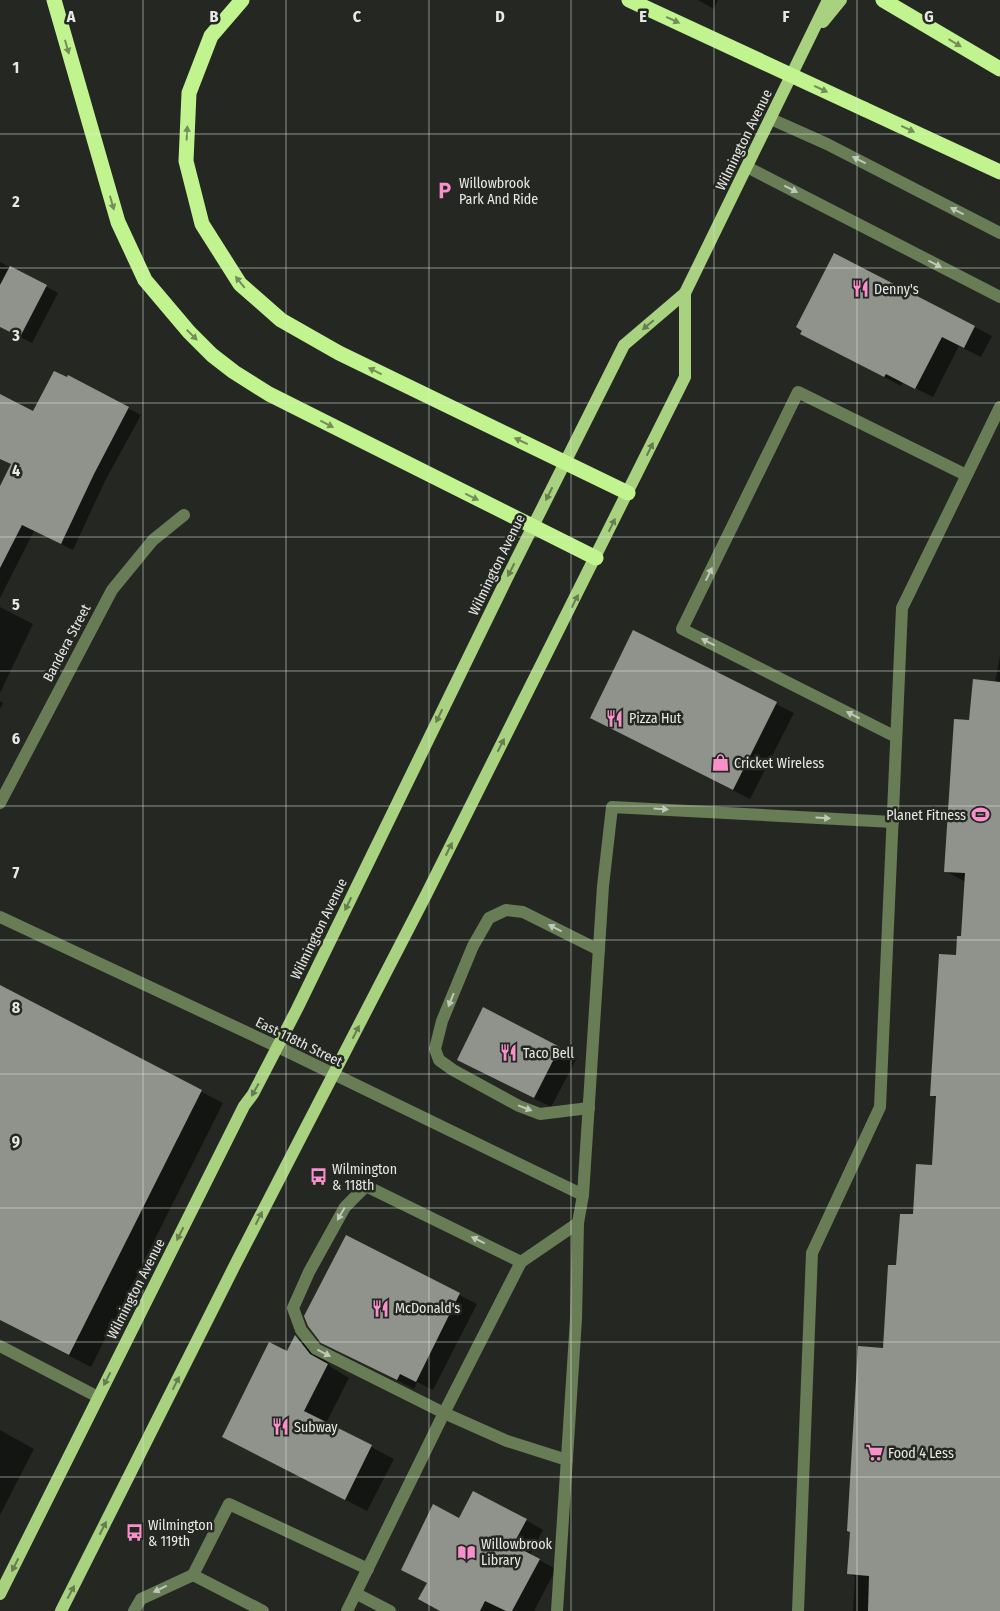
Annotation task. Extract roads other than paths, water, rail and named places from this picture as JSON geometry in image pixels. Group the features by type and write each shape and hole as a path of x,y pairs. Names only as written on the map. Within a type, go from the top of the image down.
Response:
{"highway":[{"path":"54,0 118,222 145,280 190,332 234,372 269,394 596,558"},
{"path":"242,0 212,36 190,93 186,161 202,224 240,284 281,320 339,354 628,493"},
{"path":"629,0 1000,172"},
{"path":"883,0 1000,69"}],"main road":[{"name":"Wilmington Avenue","path":"0,1594 244,1106 278,1047 624,345 686,293 828,0"},
{"path":"812,35 841,0"},
{"name":"Wilmington Avenue","path":"61,1611 596,558 685,377 686,293"}],"street":[{"path":"771,119 827,144 1000,233"},
{"path":"747,167 1000,297"},
{"path":"896,737 682,629 798,392 966,475"},
{"path":"798,1611 812,1253 880,1107 902,608 1000,406"},
{"name":"Bandera Street","path":"0,803 112,590 153,540 184,515"},
{"path":"557,1611 576,1319 578,1223 583,1196 603,886 612,807 892,822"},
{"path":"589,1108 540,1114 519,1106 453,1070 439,1060 435,1049 442,1021 473,946 489,918 506,910 523,912 599,950"},
{"name":"East 118th Street","path":"0,917 278,1047 583,1196"},
{"path":"522,1262 366,1186 344,1207 309,1272 293,1308 301,1330 316,1349 444,1413 507,1441 567,1460"},
{"path":"347,1611 444,1413 522,1262 578,1223"},
{"path":"0,1346 98,1397"},
{"path":"134,1611 142,1599 193,1575 229,1504 368,1569"},
{"path":"193,1575 263,1611"},
{"path":"356,1594 390,1611"}],"place":[{"name":"Willowbrook Park And Ride","path":"445,191"},
{"name":"Denny's","path":"860,289"},
{"name":"Pizza Hut","path":"615,718"},
{"name":"Cricket Wireless","path":"720,763"},
{"name":"Planet Fitness","path":"980,815"},
{"name":"Taco Bell","path":"509,1053"},
{"name":"Wilmington & 118th","path":"318,1177"},
{"name":"McDonald's","path":"381,1308"},
{"name":"Subway","path":"280,1427"},
{"name":"Food 4 Less","path":"874,1453"},
{"name":"Wilmington & 119th","path":"134,1533"},
{"name":"Willowbrook Library","path":"467,1552"}]}
